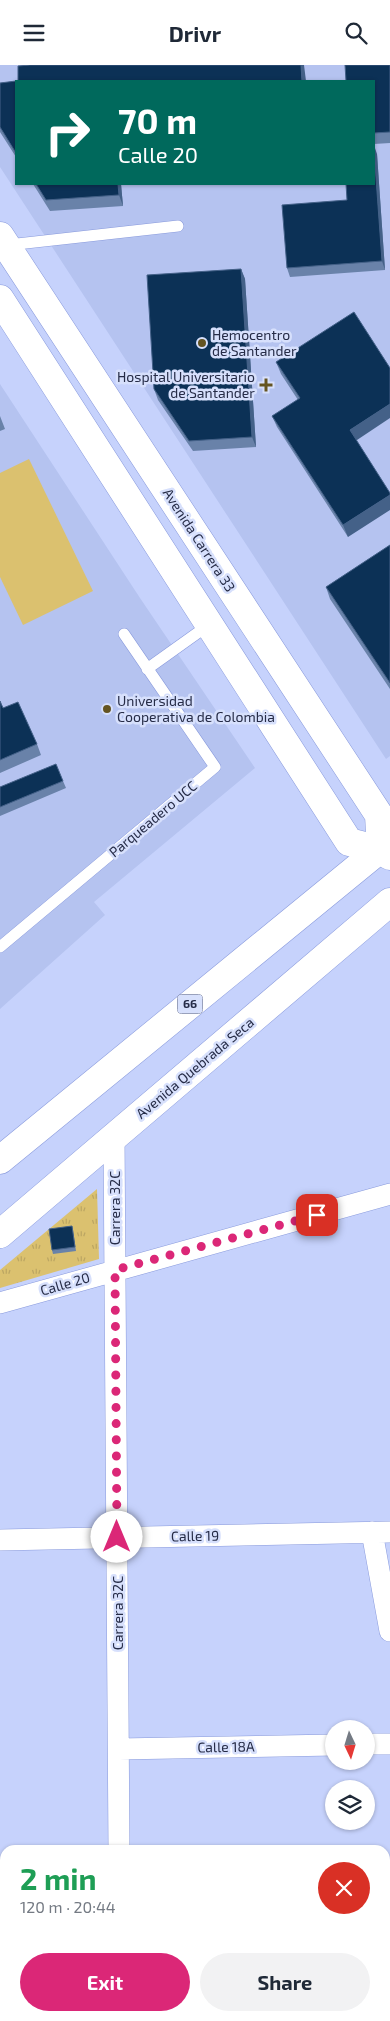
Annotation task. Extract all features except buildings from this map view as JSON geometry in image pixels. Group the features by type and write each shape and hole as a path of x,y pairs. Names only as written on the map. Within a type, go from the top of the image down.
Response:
{"main road":[{"name":"Avenida Carrera 33","path":"2,243 379,815 387,849"},
{"path":"0,299 349,842 387,849"},
{"name":"66","path":"0,1160 387,849"},
{"name":"Avenida Quebrada Seca","path":"0,1234 390,902"}],"street":[{"name":"Carrera 32C","path":"114,1136 119,1845"},
{"name":"Calle 20","path":"0,1303 390,1194"},
{"name":"Calle 19","path":"0,1540 381,1532"},
{"path":"381,1532 390,1631"},
{"path":"375,1744 390,1744"},
{"name":"Calle 18A","path":"119,1749 325,1745"}],"lane":[{"path":"2,243 178,227"},
{"path":"148,669 210,624"},
{"name":"Parqueadero UCC","path":"0,947 215,767 124,634"}],"shaded area":[{"name":"Hospital Universitario de Santander","path":"0,65 390,65 390,756 386,759 0,167"},
{"name":"Universidad Cooperativa de Colombia","path":"0,384 140,598 255,768 94,902 105,915 0,1009"}],"green space":[{"path":"29,459 93,591 23,625 0,577 0,473"},
{"path":"97,1189 99,1259 0,1288 0,1270"}],"place":[{"name":"Hemocentro de Santander","path":"202,343"},
{"name":"Hospital Universitario de Santander","path":"266,385"},
{"name":"Universidad Cooperativa de Colombia","path":"107,709"}],"route":[{"path":"117,1537 115,1270 317,1215"}]}
